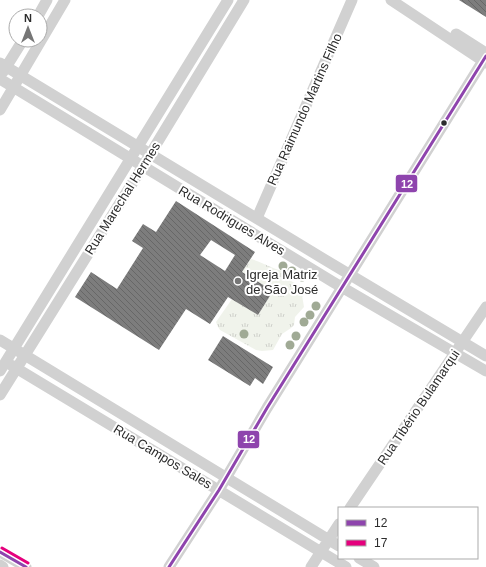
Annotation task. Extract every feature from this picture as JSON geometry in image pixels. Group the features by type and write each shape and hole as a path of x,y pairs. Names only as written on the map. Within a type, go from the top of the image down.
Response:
{"street":[{"path":"0,110 65,0"},
{"name":"Rua Marechal Hermes","path":"2,363 13,349 228,0"},
{"name":"Rua Marechal Hermes","path":"0,395 143,166 244,0"},
{"name":"Rua Raimundo Martins Filho","path":"257,218 352,0"},
{"path":"391,0 485,59"},
{"path":"402,0 485,59"},
{"path":"0,78 3,65 17,48"},
{"path":"169,567 485,59"},
{"name":"Rua Rodrigues Alves","path":"3,65 486,356"},
{"name":"Rua Rodrigues Alves","path":"0,78 342,287 486,371"},
{"name":"Rua Tibério Bulamarqui","path":"351,507 486,306"},
{"name":"Rua Campos Sales","path":"0,340 24,356 338,545"},
{"name":"Rua Campos Sales","path":"2,363 16,368 346,567"},
{"path":"311,567 338,525"},
{"path":"0,552 26,567"},
{"path":"361,559 374,567"}],"green space":[{"path":"251,259 283,271 286,278 298,285 301,289 304,307 295,317 294,325 282,334 273,350 256,350 220,330 216,322 232,299 258,315 273,291 242,272"}],"building":[{"path":"459,0 486,0 486,17"},
{"path":"176,201 255,252 242,272 273,291 258,315 228,297 210,324 186,309 159,350 75,297 91,272 117,289 143,248 132,241 143,224 156,232","holes":["211,240 235,255 225,271 200,255"]},
{"path":"223,336 273,367 263,384 255,378 250,386 208,360"}],"transit line":[{"name":"12","path":"169,567 219,490 267,408 486,56"},
{"name":"17","path":"2,548 28,563"},
{"name":"12","path":"0,552 26,567"}],"place":[{"name":"Igreja Matriz de São José","path":"238,281"}]}
